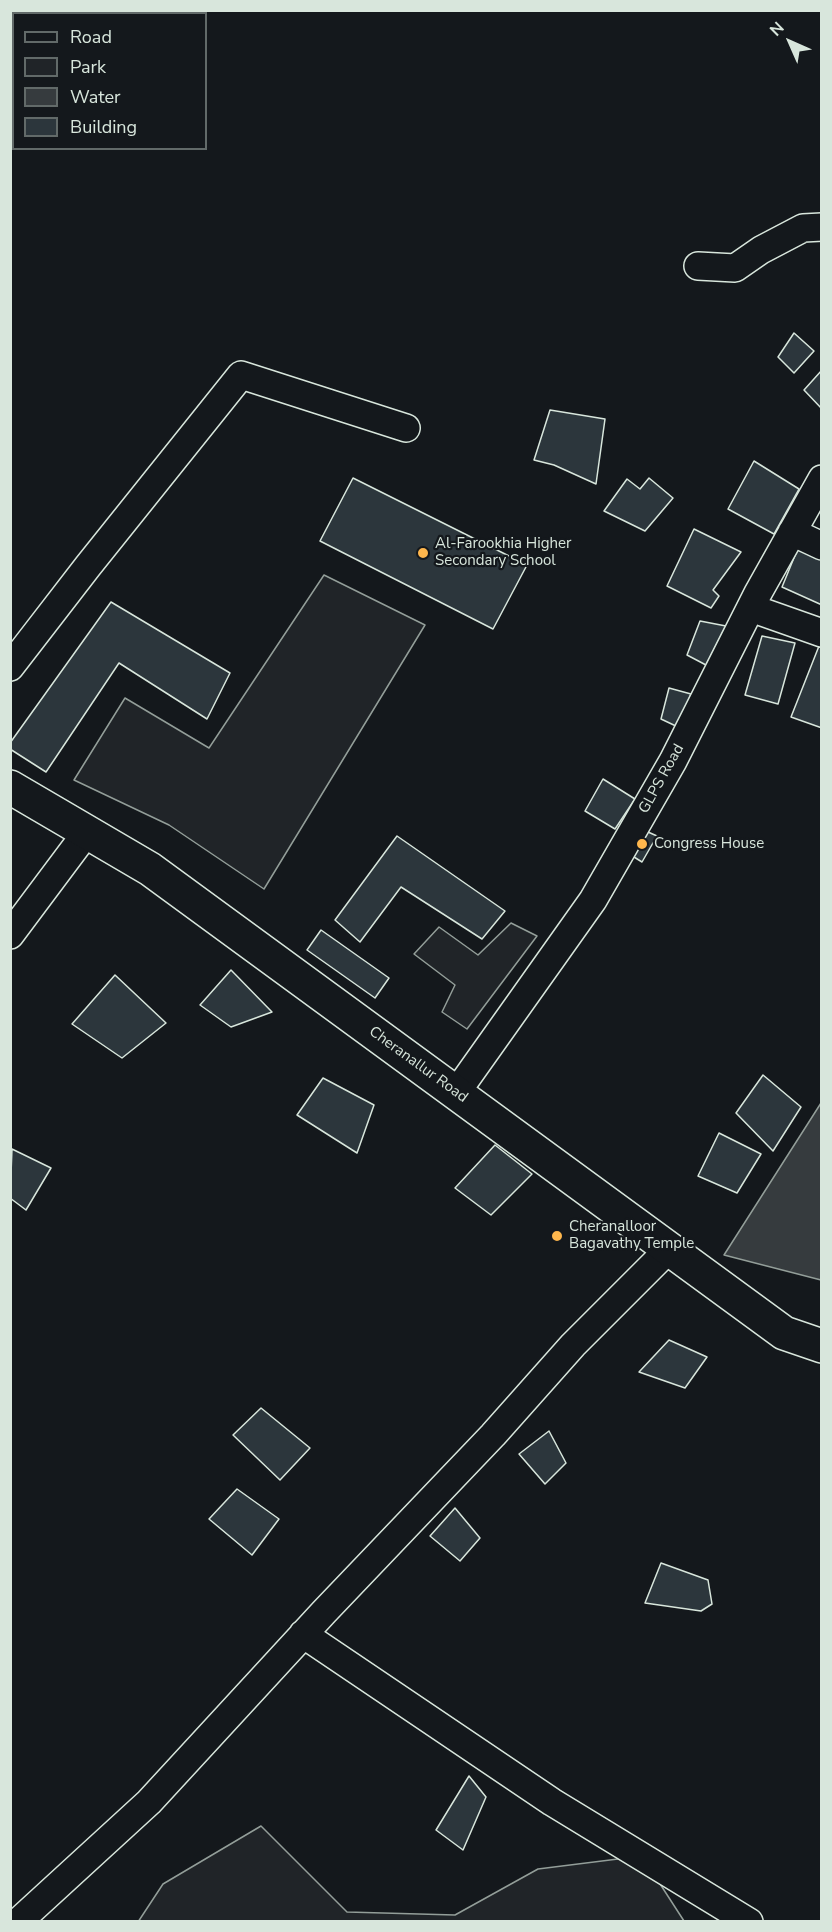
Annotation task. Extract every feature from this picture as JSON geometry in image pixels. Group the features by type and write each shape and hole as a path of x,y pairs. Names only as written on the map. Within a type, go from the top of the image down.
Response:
{"main road":[{"name":"Cheranallur Road","path":"10,788 150,869 784,1333 822,1346"}],"street":[{"path":"698,266 735,268 761,250 803,228 822,227"},
{"path":"10,667 242,375 406,428"},
{"name":"GLPS Road","path":"456,1093 593,900 673,761 751,608 822,479"},
{"path":"792,532 822,546"},
{"path":"751,608 822,633"},
{"path":"10,935 87,832"},
{"path":"18,1922 149,1802 303,1634 493,1435 573,1345 669,1249"},
{"path":"303,1634 552,1803 749,1922"}],"green space":[{"path":"324,575 425,625 264,889 169,825 74,780 125,698 209,748"},
{"path":"511,923 537,936 467,1029 442,1012 455,985 414,954 439,927 478,955"},
{"path":"261,1826 347,1912 455,1915 538,1869 642,1856 684,1921 138,1922 163,1884"}],"water":[{"path":"821,1103 821,1280 724,1255"}],"building":[{"path":"794,333 814,351 794,373 778,357"},
{"path":"822,370 822,409 804,390"},
{"path":"550,410 605,419 596,484 554,465 534,460"},
{"path":"754,461 799,489 774,534 728,509"},
{"name":"Al-Farookhia Higher Secondary School","path":"353,478 527,565 493,629 320,541"},
{"path":"649,478 673,498 645,531 604,511 627,479 640,489"},
{"path":"694,529 741,552 713,590 719,596 711,608 667,586"},
{"path":"798,548 822,558 822,605 782,587"},
{"path":"111,602 230,673 207,719 119,663 46,772 10,749 10,743"},
{"path":"700,621 726,626 706,665 687,655"},
{"path":"762,636 795,643 778,704 745,695"},
{"path":"819,646 822,647 822,728 791,717"},
{"path":"669,688 691,694 678,727 661,719"},
{"path":"603,779 635,799 615,829 585,811"},
{"name":"Congress House","path":"639,828 657,836 642,862 626,852"},
{"path":"397,836 505,911 482,939 401,887 360,942 335,920"},
{"path":"321,930 389,978 375,998 307,950"},
{"path":"231,970 272,1012 231,1027 200,1005"},
{"path":"115,975 166,1023 122,1058 72,1024"},
{"path":"763,1075 801,1107 773,1151 736,1113"},
{"path":"323,1078 374,1105 357,1153 297,1115"},
{"path":"719,1133 761,1154 737,1193 698,1176"},
{"path":"495,1145 532,1174 491,1215 455,1188"},
{"path":"12,1149 51,1168 26,1210 10,1198"},
{"path":"669,1340 707,1357 685,1388 639,1372"},
{"path":"261,1408 310,1448 280,1480 233,1435"},
{"path":"549,1431 566,1463 545,1484 519,1454"},
{"path":"237,1489 279,1519 252,1555 209,1519"},
{"path":"455,1508 480,1538 460,1561 430,1536"},
{"path":"661,1563 708,1580 712,1604 701,1611 645,1603"},
{"path":"469,1776 486,1797 463,1850 436,1830"}],"place":[{"name":"Al-Farookhia Higher Secondary School","path":"423,553"},
{"name":"Congress House","path":"642,844"},
{"name":"Cheranalloor Bagavathy Temple","path":"557,1236"}]}
